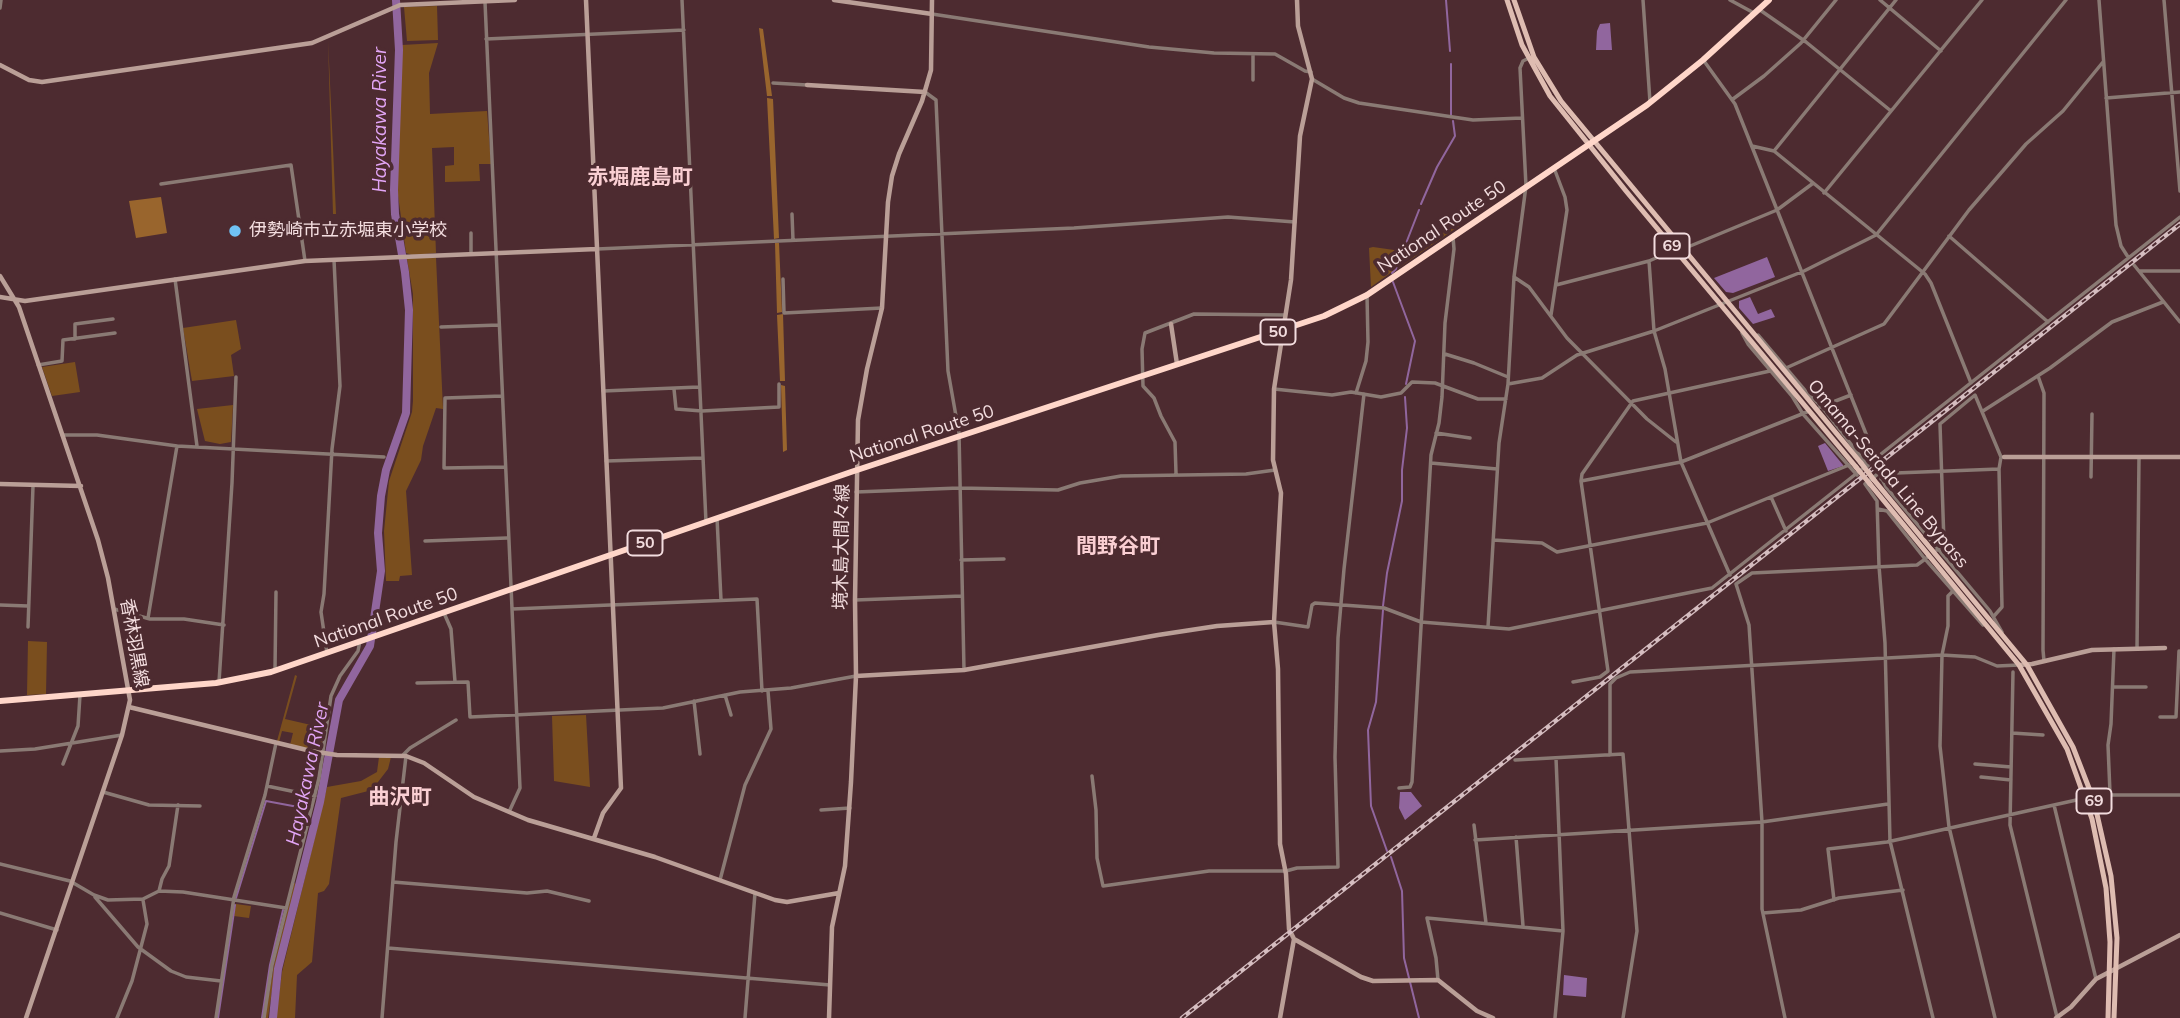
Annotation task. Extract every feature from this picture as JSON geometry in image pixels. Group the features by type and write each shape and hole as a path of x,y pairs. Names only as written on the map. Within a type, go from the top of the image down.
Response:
{"highway":[{"name":"National Route 50","path":"0,701 219,683 275,670 857,470 1335,311 1367,295 1650,102 1703,60 1769,0"}],"main road":[{"name":"Omama-Serada Line Bypass","path":"1507,0 1517,32 1550,96 1683,250 1724,302 1741,330 1855,465 1875,481 2028,665 2073,747 2092,796 2111,876 2116,922 2114,1018"},
{"name":"Omama-Serada Line Bypass","path":"1514,0 1526,38 1547,80 1591,143 1675,249 1750,330 1855,465"},
{"name":"Omama-Serada Line Bypass","path":"1875,481 2019,665 2067,749 2095,831 2106,888 2110,973 2108,1018"}],"street":[{"path":"0,8 1,0"},
{"path":"0,65 38,83 298,46 320,41 400,5 516,0"},
{"path":"586,0 621,788 603,813 594,838"},
{"path":"682,0 706,522"},
{"path":"834,0 1149,47 1278,55 1344,98 1359,103 1473,120 1522,118"},
{"name":"境木島大間々線","path":"829,1018 832,927 845,866 850,808 856,676 856,492 861,402 882,308 892,176 925,92 933,53 932,0"},
{"path":"1280,1018 1294,939 1287,920 1286,871 1280,844 1278,660 1274,622 1281,508 1280,488 1273,460 1274,389 1295,222 1300,136 1312,76 1298,26 1297,0"},
{"path":"1643,0 1650,102"},
{"path":"1730,0 1756,11 1804,40 1891,111"},
{"path":"1733,99 1764,76 1804,40 1836,0"},
{"path":"1880,0 1941,51"},
{"path":"1774,151 1896,0"},
{"path":"1824,194 1982,0"},
{"path":"1508,384 1542,378 1584,353 1654,331 1801,272 1876,235 2066,0"},
{"path":"2099,0 2116,225 2119,242 2129,258"},
{"path":"2164,0 2180,191"},
{"path":"485,1 520,788 509,812"},
{"path":"486,39 684,30"},
{"path":"1252,80 1253,54"},
{"path":"1488,627 1497,469 1508,384 1514,277 1526,186 1520,68 1523,61 1529,58"},
{"path":"1703,60 1733,99 1876,459"},
{"path":"1786,368 1884,324 1949,236 2026,144 2063,111 2103,62"},
{"path":"773,83 925,92 936,100 949,380 958,437 964,670"},
{"path":"2106,98 2180,92"},
{"path":"1752,146 1774,151 1923,273 1931,283 1971,383"},
{"path":"161,184 291,165 306,261"},
{"path":"1551,315 1567,210 1555,168"},
{"path":"1683,250 1777,210 1812,184"},
{"path":"792,214 793,240"},
{"path":"0,297 17,301 306,261 1084,228 1227,217 1295,222"},
{"path":"417,683 468,682 470,717 663,708 726,695 768,691 856,676 964,670 1217,626 1274,622 1308,627 1313,603 1385,608 1422,622 1509,629 1712,588 2180,217"},
{"path":"471,233 471,254"},
{"path":"1949,236 2048,322"},
{"path":"1399,788 1411,785 1431,463 1442,385 1445,323 1455,242 1453,237"},
{"path":"1556,285 1649,261 1675,249"},
{"path":"327,653 321,612 332,453 340,386 334,260"},
{"path":"1649,261 1654,331 1681,462 1730,575"},
{"path":"2134,265 2180,322"},
{"path":"2140,272 2180,271"},
{"name":"香林羽黒線","path":"0,276 17,301 102,554 129,692 129,707 122,735 26,1018"},
{"path":"1514,277 1524,282 1567,338 1662,432 1676,442"},
{"path":"175,279 197,446"},
{"path":"783,279 784,313 882,308"},
{"path":"1356,393 1366,361 1367,295"},
{"path":"1983,411 2038,376 2112,322 2163,302"},
{"path":"1176,473 1175,443 1153,397 1144,388 1142,345 1145,333 1198,313 1285,315"},
{"path":"75,339 74,325 113,319"},
{"path":"1171,324 1178,365"},
{"path":"441,327 499,325"},
{"path":"1741,330 1748,344 1805,413 1855,465 1857,475"},
{"path":"1750,330 1762,339 1868,466"},
{"path":"38,365 62,361 62,342 115,333"},
{"path":"1445,354 1508,377"},
{"path":"1573,682 1600,677 1608,671 1582,474 1632,402 1770,371"},
{"path":"2038,376 2044,393 2044,661"},
{"path":"219,683 236,377"},
{"path":"1274,389 1332,395 1356,393 1381,397 1399,394 1412,382 1442,385 1478,399 1506,399"},
{"path":"674,388 676,409 779,407 779,384"},
{"path":"603,391 699,387"},
{"path":"1092,776 1097,858 1103,886 1209,870 1286,871 1297,868 1338,867 1335,757 1340,605 1364,394"},
{"path":"1820,407 1851,395"},
{"path":"1938,549 1944,543 1941,421 1973,395 1983,411 2002,457 1999,469 2002,607 1994,616"},
{"path":"502,396 445,398 444,468 505,467"},
{"path":"1581,481 1681,462 1805,413"},
{"path":"2091,477 2092,414"},
{"path":"1436,433 1470,438"},
{"path":"62,435 97,435 177,446 384,457"},
{"path":"148,618 177,446"},
{"path":"2002,457 2180,457"},
{"path":"2137,649 2138,457"},
{"path":"606,461 702,458"},
{"path":"1431,463 1497,469"},
{"path":"1493,540 1542,543 1557,552 1707,523 1855,465"},
{"path":"1875,481 1896,474 1999,469"},
{"path":"856,492 960,488 1061,490 1080,483 1121,476 1176,473 1246,474 1275,470"},
{"path":"1875,481 1879,473 1865,484 1877,499 1878,509 1886,659 1890,841 1933,1018"},
{"path":"1875,481 1938,549 1994,616 2002,632"},
{"path":"0,484 80,486"},
{"path":"28,627 33,486"},
{"path":"1771,497 1786,531"},
{"path":"1878,509 1887,511 1977,618 1993,633"},
{"path":"716,519 721,600"},
{"path":"425,541 508,538"},
{"path":"1785,1018 1763,913 1762,822 1749,625 1737,584 1752,573 1917,565 1926,558"},
{"path":"961,560 1004,559"},
{"path":"1954,590 1948,596 1948,626 1942,655 1940,746 1949,827 1995,1018"},
{"path":"275,670 276,592"},
{"path":"855,600 962,596"},
{"path":"512,608 757,600 762,691"},
{"path":"0,605 28,606"},
{"path":"114,609 148,618 184,619 224,625"},
{"path":"444,613 451,629 455,682"},
{"path":"264,1018 272,965 315,796 333,690 358,651 361,641"},
{"path":"2110,794 2108,745 2113,649"},
{"path":"1610,755 1609,687 1614,679 1638,671 1942,655 1975,657 1997,666 2028,665 2079,652 2113,649 2179,651 2176,717 2160,717"},
{"path":"2013,672 2009,815 2057,1018 2071,1007 2096,979 2180,934"},
{"path":"2112,687 2146,687"},
{"path":"720,880 745,785 771,729 768,691"},
{"path":"63,764 79,721 80,695"},
{"path":"726,695 731,715"},
{"path":"694,701 700,754"},
{"path":"129,707 323,753 405,756 424,764 474,797 528,820 594,838 783,902 839,893"},
{"path":"382,1018 405,756 420,741 456,720"},
{"path":"2012,733 2043,735"},
{"path":"0,751 35,749 122,735"},
{"path":"216,1018 233,901 267,786 276,743"},
{"path":"1515,760 1623,754 1637,931 1623,1018"},
{"path":"1555,1018 1563,931 1556,758"},
{"path":"1975,764 2011,767"},
{"path":"1981,777 2011,780"},
{"path":"267,786 315,796"},
{"path":"103,792 149,805 200,806"},
{"path":"1834,900 1828,849 1890,841 2085,797 2110,794 2180,794"},
{"path":"1475,840 1762,822 1888,803"},
{"path":"159,891 162,878 172,861 178,805"},
{"path":"2054,805 2096,979"},
{"path":"821,810 850,808"},
{"path":"1474,825 1486,923"},
{"path":"1516,837 1523,927"},
{"path":"0,864 73,882 94,895 116,900 143,899 159,891 183,892 286,908"},
{"path":"393,882 527,893 547,891 589,901"},
{"path":"1763,913 1801,910 1834,900 1903,890"},
{"path":"745,1018 755,893"},
{"path":"94,895 141,950 180,975 221,981"},
{"path":"117,1018 132,981 148,922 143,899"},
{"path":"0,913 57,930"},
{"path":"1438,980 1427,918 1563,931"},
{"path":"1294,939 1373,981 1438,980 1477,1011 1493,1018"},
{"path":"388,948 830,985"}],"shaded area":[{"path":"437,6 438,40 407,41 404,7"},
{"path":"1610,23 1612,50 1596,50 1600,24"},
{"path":"759,28 763,29 772,96 767,96"},
{"path":"328,40 336,214 333,214"},
{"path":"438,43 429,73 430,114 487,111 491,164 479,164 480,181 445,182 445,166 454,165 454,147 432,148 436,253 413,255 436,258 443,409 436,408 421,460 406,491 412,575 400,576 399,581 386,581 384,531 389,481 412,412 413,401 413,294 407,259 412,255 406,253 397,188 402,45"},
{"path":"767,98 773,99 779,238 774,239"},
{"path":"161,197 167,233 136,238 129,201"},
{"path":"1449,220 1459,226 1397,269 1442,236"},
{"path":"775,243 779,243 782,312 777,313"},
{"path":"1369,248 1401,251 1396,269 1371,287"},
{"path":"1767,257 1775,277 1733,293 1726,292 1714,278"},
{"path":"1750,297 1758,314 1771,309 1775,317 1753,324 1739,308 1739,301"},
{"path":"783,314 785,381 780,381 777,315"},
{"path":"236,320 241,349 231,355 234,376 192,381 183,328"},
{"path":"75,362 80,392 52,396 42,367"},
{"path":"781,385 785,386 787,450 783,452"},
{"path":"233,405 231,442 220,444 205,441 197,409"},
{"path":"1825,443 1843,466 1828,471 1818,446"},
{"path":"28,641 47,642 46,694 27,695"},
{"path":"295,675 297,676 285,719 324,728 322,744 309,741 307,749 290,745 293,733 282,731 279,742 277,741"},
{"path":"586,715 590,787 554,781 552,716"},
{"path":"379,757 391,757 388,769 376,789 341,798 329,884 324,891 318,893 312,962 297,975 295,1018 276,1018 282,972 327,787 361,781 377,772"},
{"path":"1400,792 1411,792 1422,806 1405,820 1399,808"},
{"path":"294,883 296,884 276,963 268,1018 265,1018 274,964"},
{"path":"236,904 251,906 249,918 234,916"},
{"path":"1564,975 1587,978 1586,997 1563,995"}],"waterway":[{"name":"Hayakawa River","path":"273,1018 278,969 320,802 339,700 370,646 381,571 378,533 381,496 386,470 406,413 409,310 394,190 399,50 396,0"},
{"path":"1446,0 1450,51"},
{"path":"1451,64 1451,115"},
{"path":"1421,204 1437,167 1455,136 1453,121"},
{"path":"1392,273 1396,269 1419,210"},
{"path":"1393,282 1415,341 1406,384"},
{"path":"1383,606 1402,501 1402,470 1407,428 1405,397"},
{"path":"1383,610 1376,702 1368,730 1371,806 1387,851"},
{"path":"236,898 266,801 309,809"},
{"path":"1391,857 1402,891 1404,958 1419,1018"},
{"path":"218,1018 235,905"},
{"path":"262,1018 270,965 283,910"}],"railway":[{"path":"1182,1018 2180,224"}],"place":[{"name":"伊勢崎市立赤堀東小学校","path":"235,231"}],"district":[{"name":"赤堀鹿島町","path":"640,178"},
{"name":"間野谷町","path":"1118,547"},
{"name":"曲沢町","path":"400,798"}]}
